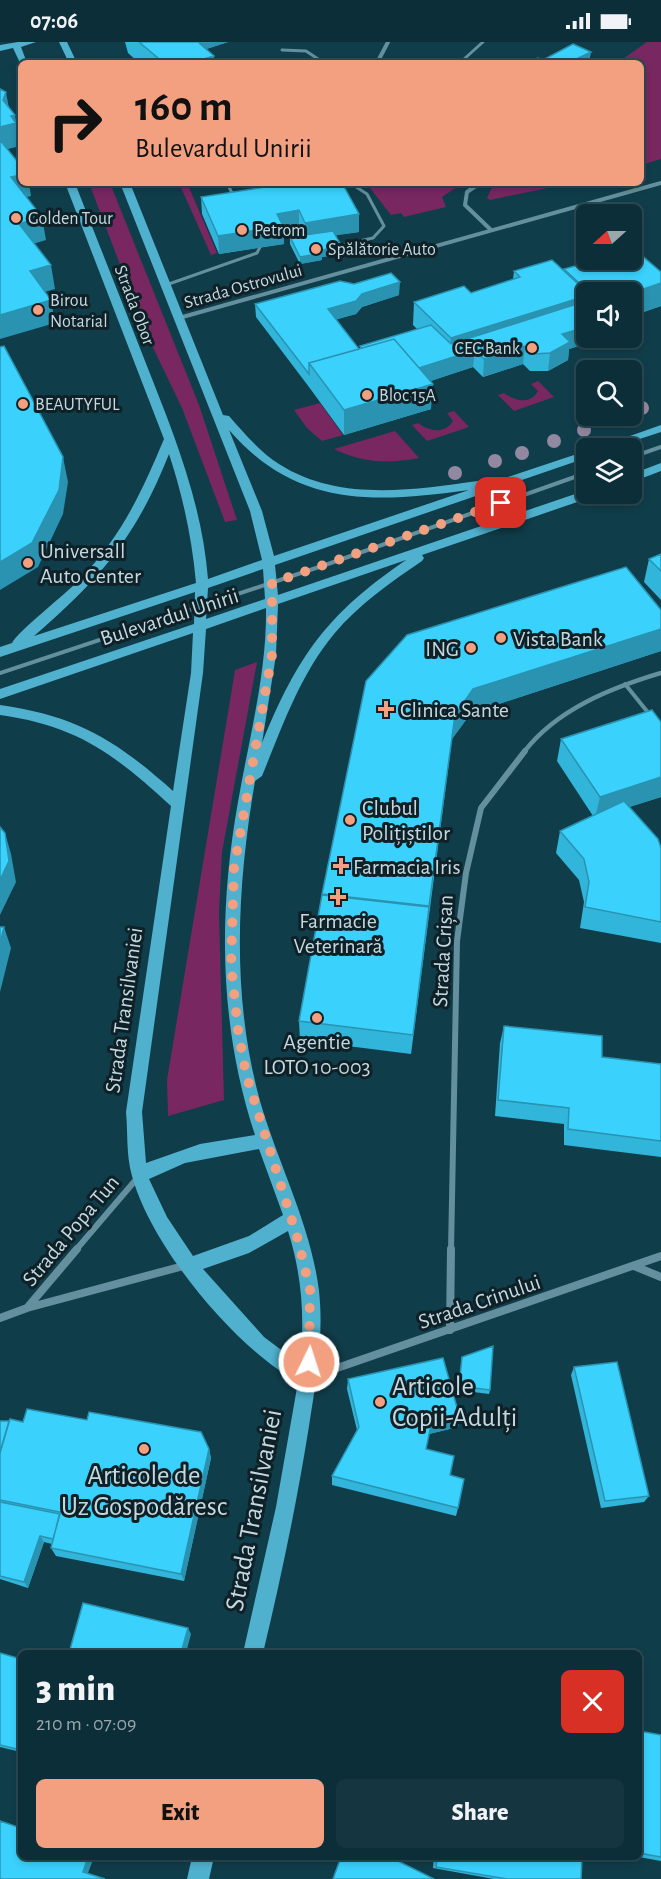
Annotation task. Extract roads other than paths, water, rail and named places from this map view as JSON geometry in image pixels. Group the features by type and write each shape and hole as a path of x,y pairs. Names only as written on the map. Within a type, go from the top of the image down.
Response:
{"main road":[{"path":"0,48 32,42"},
{"path":"63,42 72,60"},
{"path":"16,46 22,60"},
{"name":"Strada Obor","path":"71,186 170,439 196,527 202,586"},
{"name":"Strada Obor","path":"126,186 262,528 270,562"},
{"path":"216,408 248,445 278,469 297,478 324,486 391,496 517,479"},
{"path":"632,438 661,428"},
{"path":"14,647 72,596 111,554 137,514 170,439"},
{"name":"Bulevardul Unirii","path":"0,652 202,586 576,458"},
{"path":"642,474 661,467"},
{"name":"Bulevardul Unirii","path":"0,694 576,498"},
{"path":"244,801 288,697 322,640 345,614 430,549"},
{"name":"Strada Transilvaniei","path":"254,1650 286,1507 308,1378 312,1340 310,1290 291,1219 264,1141 246,1074 238,1030 231,965 234,868 244,801 272,655 273,603 270,562"},
{"name":"Strada Transilvaniei","path":"202,586 201,627 134,1112 140,1175 155,1212 189,1265 247,1331 277,1359 308,1378"},
{"path":"0,710 27,713 86,731 141,770 178,804"},
{"path":"140,1175 168,1160 196,1152 264,1141"},
{"path":"189,1265 244,1248 271,1234 291,1219"},
{"path":"198,1879 202,1860"}],"street":[{"path":"379,60 388,42"},
{"name":"Strada Ostrovului","path":"179,318 490,229 661,183"},
{"path":"476,186 467,192 465,205 490,229"},
{"name":"Strada Crișan","path":"450,1330 458,941 466,873 481,808 527,747 570,710 625,684 661,673"},
{"name":"Strada Popa Tun","path":"27,1308 140,1175"},
{"name":"Strada Crinului","path":"308,1378 661,1256"},
{"name":"Strada Popa Tun","path":"0,1318 27,1308 189,1265"},
{"path":"634,1266 661,1277"}],"lane":[{"path":"463,60 483,42"},
{"path":"282,50 306,51 320,60"},
{"path":"229,186 236,199"},
{"path":"345,244 373,239 381,233 384,226 365,191 359,186"},
{"path":"166,285 257,253 260,248"},
{"path":"642,454 661,447"},
{"name":"Bulevardul Unirii","path":"0,673 272,583 576,477"},
{"path":"625,684 654,720"}],"place":[{"name":"Golden Tour","path":"16,218"},
{"name":"Petrom","path":"242,230"},
{"name":"Spălătorie Auto","path":"316,249"},
{"name":"Birou Notarial","path":"38,310"},
{"name":"CEC Bank","path":"532,348"},
{"name":"Bloc 15A","path":"367,395"},
{"name":"BEAUTYFUL","path":"23,404"},
{"name":"Universall Auto Center","path":"28,563"},
{"name":"Vista Bank","path":"501,638"},
{"name":"ING","path":"471,648"},
{"name":"Clinica Sante","path":"386,709"},
{"name":"Clubul Polițiștilor","path":"350,820"},
{"name":"Farmacia Iris","path":"341,866"},
{"name":"Farmacie Veterinară","path":"338,897"},
{"name":"Agentie LOTO 10-003","path":"317,1018"},
{"name":"Articole Copii-Adulți","path":"380,1402"},
{"name":"Articole de Uz Gospodăresc","path":"144,1449"}]}
